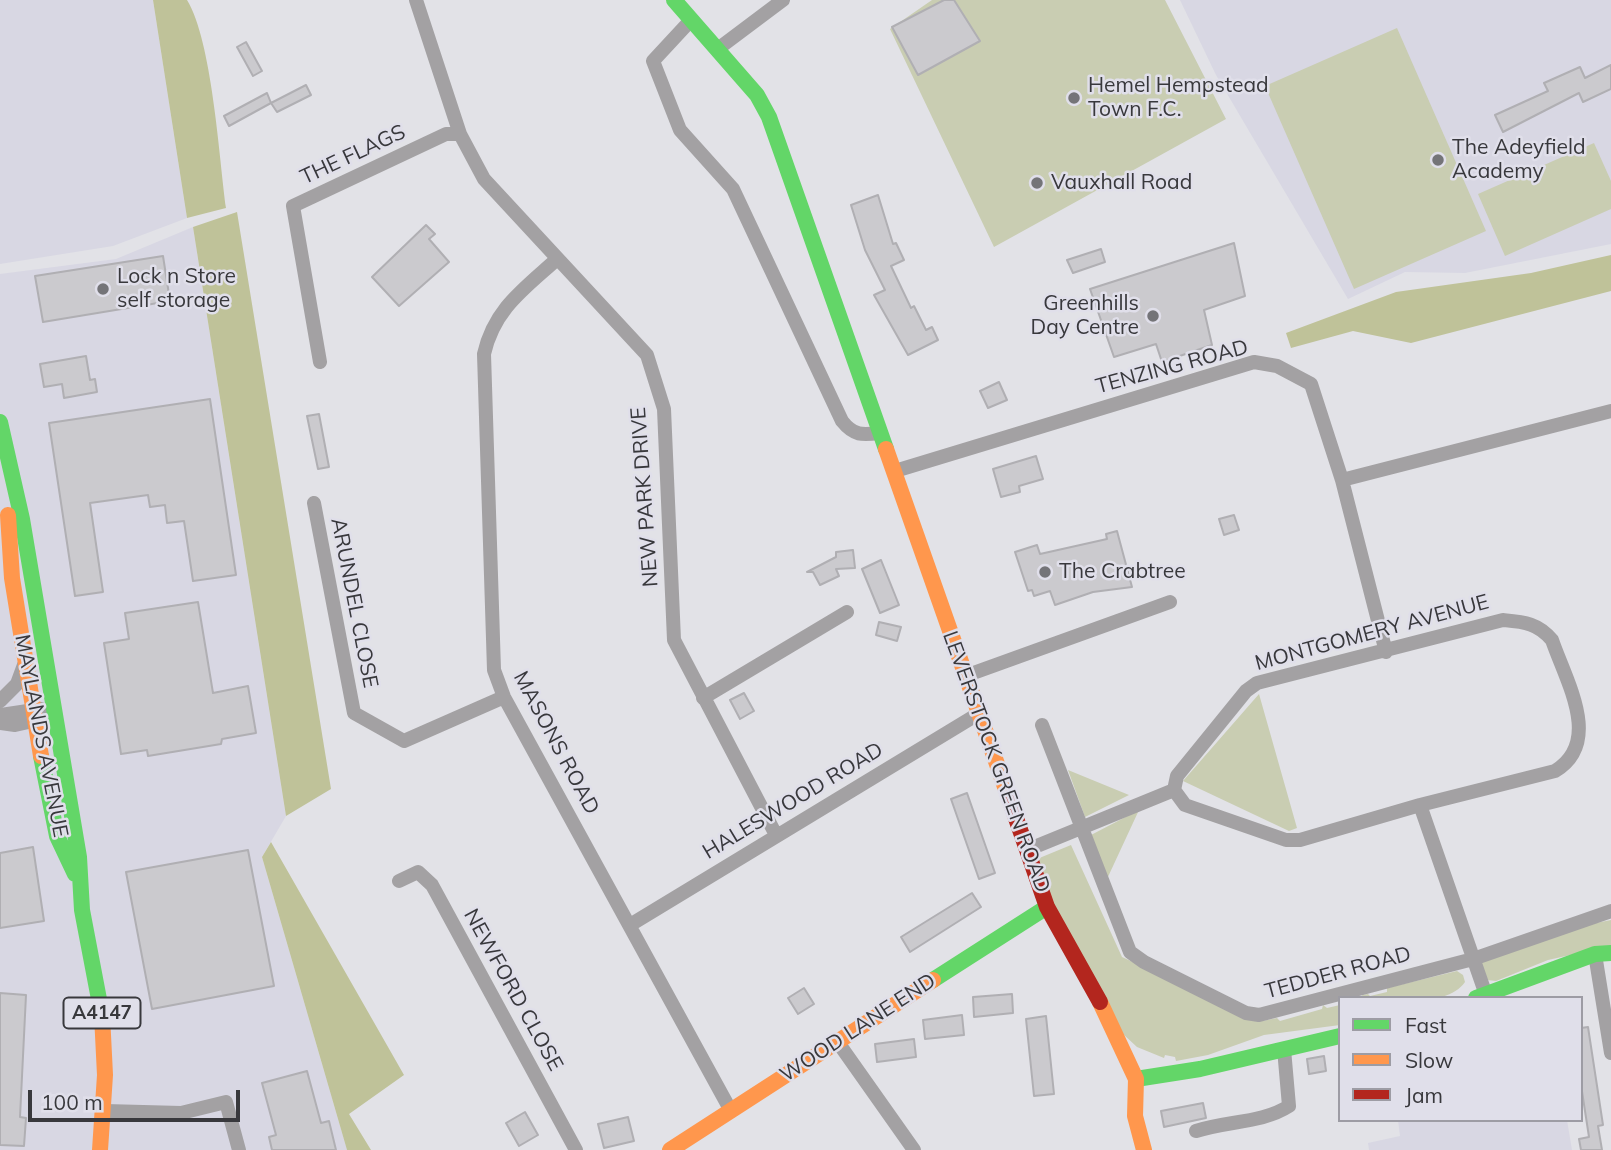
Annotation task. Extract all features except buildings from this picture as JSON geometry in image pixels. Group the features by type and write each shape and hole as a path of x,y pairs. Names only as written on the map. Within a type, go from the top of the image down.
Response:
{"street":[{"name":"NEW PARK DRIVE","path":"416,0 460,134 484,179 647,355 664,409 674,640 776,835"},
{"name":"LEVERSTOCK GREEN ROAD","path":"674,0 757,94 769,117 1047,907 1090,981 1136,1079"},
{"path":"719,48 783,0"},
{"path":"691,20 653,61 680,130 733,189 842,421 851,432 859,435 880,433"},
{"name":"THE FLAGS","path":"320,362 293,206 446,134 460,134"},
{"name":"MASONS ROAD","path":"557,259 503,308 489,330 484,354 494,670 504,697 731,1111"},
{"name":"TENZING ROAD","path":"895,471 1254,362 1277,366 1311,384 1342,480 1386,652"},
{"path":"1342,480 1611,411"},
{"name":"MAYLANDS AVENUE","path":"0,422 22,519 52,712 79,857 77,877"},
{"name":"MAYLANDS AVENUE","path":"8,466 11,566 34,715 57,836 77,877 101,1005 105,1111 100,1150"},
{"name":"ARUNDEL CLOSE","path":"314,503 354,713 404,741 504,697"},
{"path":"965,676 1170,602"},
{"path":"0,701 17,684 29,618 36,612"},
{"path":"703,698 847,612"},
{"name":"MONTGOMERY AVENUE","path":"1503,620 1526,622 1542,629 1552,640 1581,727 1572,756 1567,764 1555,771 1420,805 1300,840 1286,840 1185,805 1174,790 1177,776 1246,691 1257,683 1503,620"},
{"path":"0,723 52,712"},
{"name":"HALESWOOD ROAD","path":"631,925 978,713"},
{"path":"0,715 34,715"},
{"name":"TEDDER ROAD","path":"1042,725 1130,952 1144,962 1246,1013 1259,1015 1473,959 1611,911"},
{"path":"57,836 61,795 67,789"},
{"path":"1027,850 1174,790"},
{"path":"1420,805 1473,959 1481,996 1603,953 1611,1053"},
{"name":"NEWFORD CLOSE","path":"399,881 418,872 432,885 576,1150"},
{"name":"WOOD LANE END","path":"670,1150 1047,907"},
{"path":"1144,1150 1135,1116 1136,1079 1200,1069 1338,1036"},
{"path":"837,1041 914,1150"},
{"path":"1196,1131 1218,1124 1276,1115 1289,1106 1284,1049"},
{"path":"105,1111 181,1113 226,1102 239,1150"}],"shaded area":[{"path":"0,0 153,0 187,218 113,246 0,264"},
{"name":"The Adeyfield Academy","path":"1180,0 1611,0 1611,244 1465,273 1405,272 1348,299 1216,75"},
{"path":"193,227 286,816 262,857 347,1150 0,1150 0,274 116,259"},
{"path":"1398,1122 1567,1122 1572,1150 1369,1150 1368,1143 1400,1136"}],"green space":[{"path":"153,0 187,0 203,42 213,100 226,208 187,218"},
{"name":"Vauxhall Road","path":"932,0 1165,0 1226,119 994,247 890,29"},
{"path":"1397,28 1486,231 1354,289 1265,86"},
{"path":"1594,143 1611,181 1611,209 1505,256 1478,194"},
{"path":"237,212 331,789 286,816 193,227"},
{"path":"1611,255 1611,291 1411,343 1353,331 1291,348 1286,333 1396,292 1531,273"},
{"path":"1259,694 1297,828 1289,831 1183,781"},
{"path":"1068,770 1129,795 1085,817"},
{"path":"1139,810 1107,879 1091,835"},
{"path":"271,842 404,1075 349,1114 371,1150 347,1150 262,857"},
{"path":"1071,845 1122,957 1262,1021 1277,1018 1280,1021 1322,1009 1323,1005 1327,1008 1338,1005 1338,1025 1264,1035 1208,1055 1176,1061 1175,1057 1165,1055 1164,1058 1137,1047 1123,1034 1050,902 1037,859"},
{"path":"1611,920 1611,946 1548,960 1496,981 1487,980 1480,965 1483,960 1576,927"},
{"path":"1457,971 1463,975 1465,982 1445,996 1370,996 1387,992 1387,988"}],"traffic: fast":[{"path":"674,0 757,95 769,117 886,449"},
{"path":"0,422 22,519 79,857 82,910 102,1015"},
{"path":"41,756 57,836 75,874"},
{"path":"933,980 1047,907"},
{"path":"1481,996 1595,954 1611,953"},
{"path":"1136,1079 1200,1069 1338,1036"}],"traffic: slow":[{"path":"886,449 1010,801"},
{"path":"8,515 12,578 41,756"},
{"path":"670,1150 933,980"},
{"path":"1100,1002 1136,1079 1135,1116 1144,1150"},
{"path":"100,1150 105,1075 102,1015"}],"traffic: jam":[{"path":"1010,801 1047,907 1100,1002"}],"place":[{"name":"Hemel Hempstead Town F.C.","path":"1074,98"},
{"name":"The Adeyfield Academy","path":"1438,160"},
{"name":"Vauxhall Road","path":"1037,183"},
{"name":"Lock n Store self storage","path":"103,289"},
{"name":"Greenhills Day Centre","path":"1153,316"},
{"name":"The Crabtree","path":"1045,572"}]}
